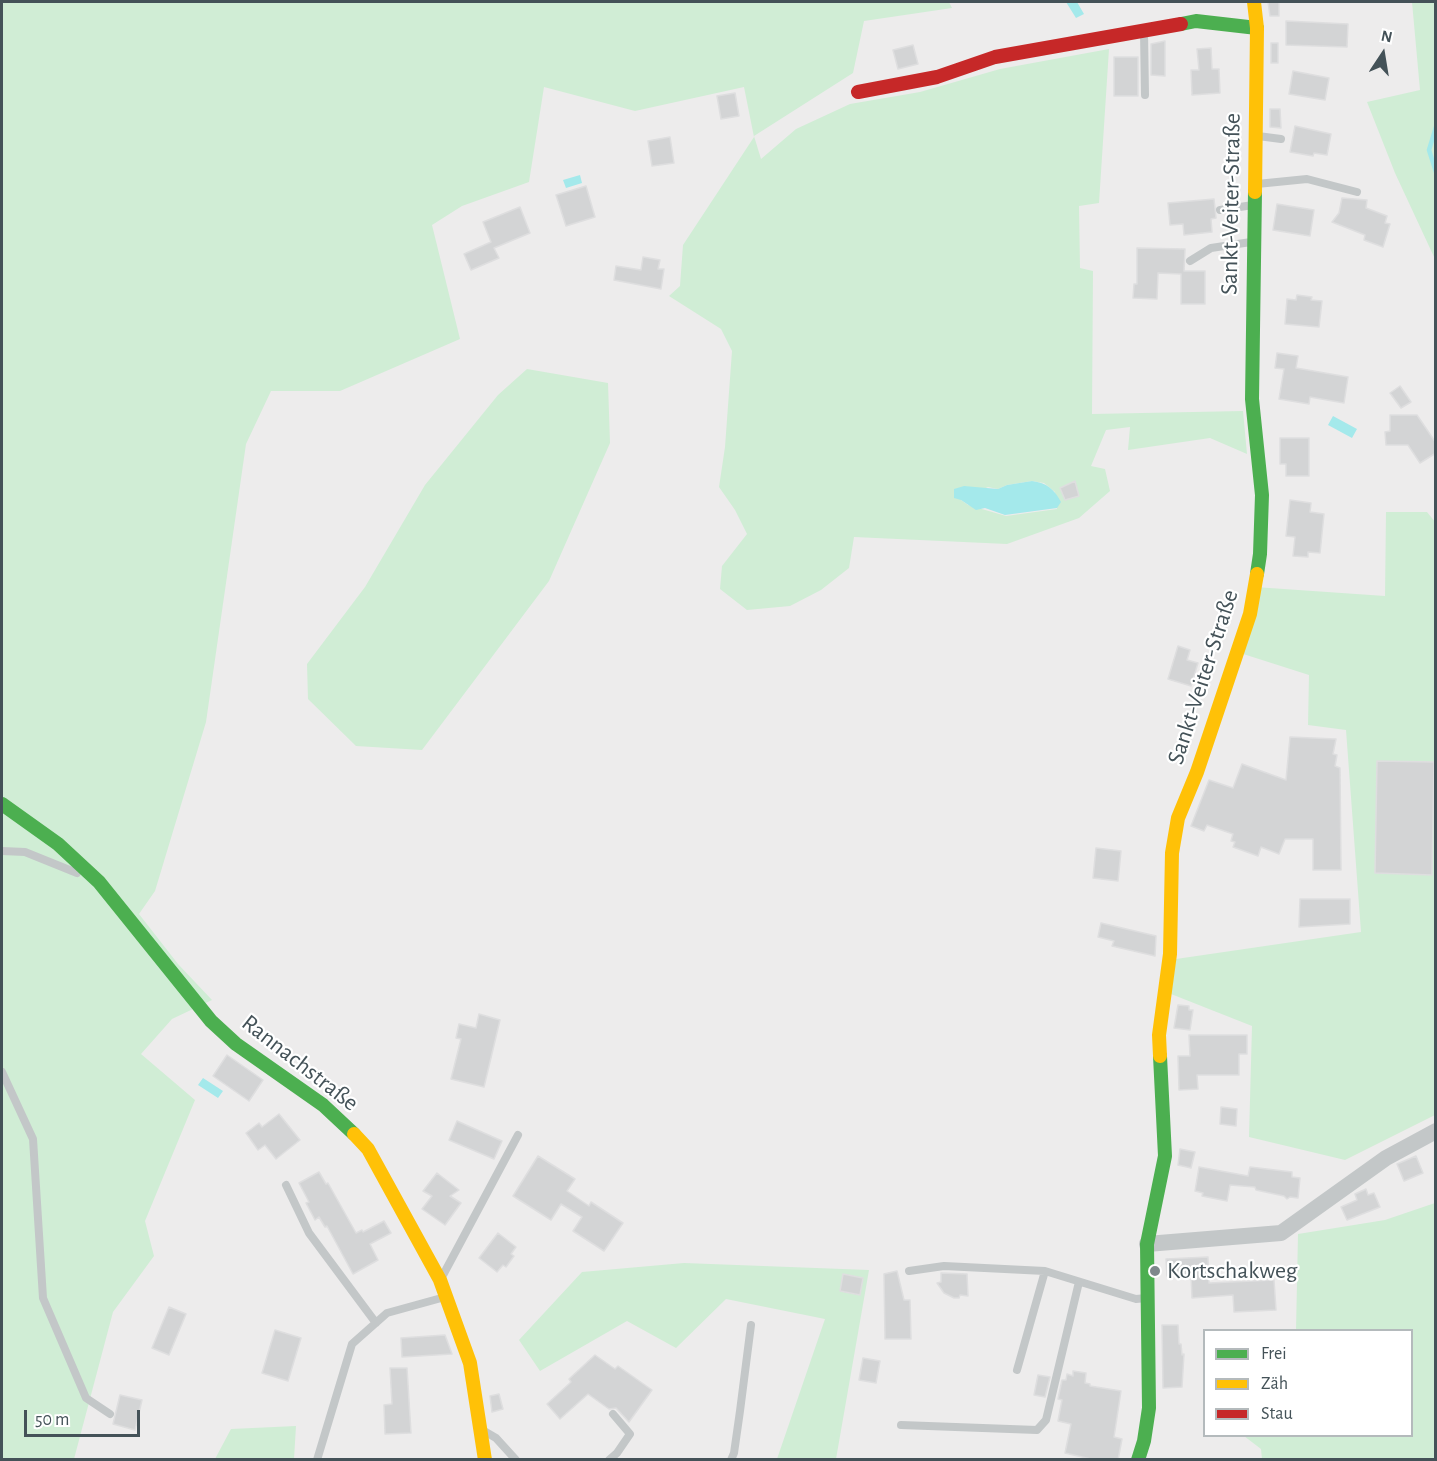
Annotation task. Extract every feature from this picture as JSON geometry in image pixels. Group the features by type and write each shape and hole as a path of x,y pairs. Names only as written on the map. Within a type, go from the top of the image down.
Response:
{"street":[{"name":"Sankt-Veiter-Straße","path":"1138,1460 1144,1441 1149,1408 1147,1244 1165,1156 1159,1035 1170,954 1172,853 1178,818 1197,772 1250,614 1260,554 1262,495 1252,399 1257,28 1254,2"},
{"path":"858,92 937,77 995,57 1196,21 1257,28"},
{"name":"Rannachstraße","path":"2,804 58,843 99,882 211,1021 236,1044 323,1105 344,1123 368,1149 447,1296 470,1363 485,1460"},
{"path":"1147,1244 1281,1233 1386,1158 1436,1131"}],"lane":[{"path":"1144,31 1145,95"},
{"path":"1254,135 1281,139"},
{"path":"1254,184 1307,179 1357,192"},
{"path":"1220,210 1254,205"},
{"path":"1190,261 1211,248 1253,242"},
{"name":"Rannachstraße","path":"2,851 26,852 99,882"},
{"path":"2,1072 33,1139 43,1298 86,1398 110,1414"},
{"path":"440,1280 518,1135"},
{"path":"286,1185 309,1233 376,1323"},
{"path":"909,1271 944,1266 1046,1271 1136,1299 1148,1298"},
{"path":"1017,1370 1046,1271"},
{"path":"901,1425 1037,1430 1046,1420 1079,1282"},
{"path":"317,1460 352,1344 387,1313 447,1296"},
{"path":"731,1460 734,1453 751,1324"},
{"path":"609,1460 617,1453 630,1434 613,1414"},
{"path":"479,1428 496,1438 516,1460"}],"green space":[{"path":"2,2 949,2 952,8 864,21 853,73 754,136 761,159 796,129 850,104 920,92 1000,69 1109,49 1099,203 1079,206 1080,268 1093,271 1092,414 1243,411 1247,454 1210,438 1128,450 1130,427 1106,430 1091,466 1105,469 1110,491 1079,518 1007,544 854,537 849,568 821,590 790,606 747,610 720,589 722,566 747,534 735,510 719,487 725,447 732,351 721,329 669,296 680,286 683,245 754,137 744,87 635,111 544,87 529,182 462,206 432,225 460,339 340,391 271,391 246,444 206,722 155,891 139,914 178,964 212,1000 172,1019 141,1054 195,1100 145,1221 154,1256 113,1312 74,1459 2,1460","holes":["1032,481 1044,483 1055,492 1057,509 1006,516 968,505 961,500 988,487 998,489 1007,485"]},
{"path":"1412,2 1435,2 1435,259 1395,173 1367,102 1420,90"},
{"path":"527,369 608,383 610,443 549,581 422,750 356,746 308,699 307,664 365,587 425,485 498,395"},
{"path":"1386,512 1427,512 1436,523 1435,1115 1345,1160 1249,1137 1252,1026 1171,994 1176,959 1361,932 1346,730 1308,725 1309,675 1237,652 1255,587 1385,596"},
{"path":"1435,1203 1435,1459 1262,1459 1261,1449 1245,1437 1413,1437 1413,1329 1296,1329 1298,1234 1385,1220"},
{"path":"684,1263 869,1270 836,1459 777,1459 825,1319 726,1299 676,1348 627,1321 540,1371 519,1340 582,1272","holes":["843,1275 863,1278 860,1295 840,1291"]},
{"path":"296,1426 294,1459 215,1459 231,1429"}],"water":[{"path":"1066,2 1077,2 1084,14 1076,18"},
{"path":"580,175 582,183 566,188 563,180"},
{"path":"1333,416 1357,429 1352,438 1328,425"},
{"path":"1032,481 1042,483 1053,490 1061,502 1057,508 1005,515 985,508 976,510 954,498 954,489 964,486 998,489 1007,485"},
{"path":"203,1078 223,1091 218,1098 198,1085"}],"building":[{"path":"1268,2 1279,2 1279,16 1270,16"},
{"path":"1286,21 1348,24 1347,47 1286,45"},
{"path":"1165,41 1165,76 1151,75 1151,44"},
{"path":"1271,43 1278,43 1278,63 1271,63"},
{"path":"913,45 918,64 898,69 893,50"},
{"path":"1211,48 1212,69 1219,69 1220,93 1192,95 1191,70 1199,70 1197,49"},
{"path":"1114,57 1138,57 1138,96 1114,96"},
{"path":"1293,71 1329,78 1325,100 1289,94"},
{"path":"735,93 739,116 721,119 717,96"},
{"path":"1270,109 1280,109 1281,128 1270,127"},
{"path":"1295,126 1331,134 1327,155 1314,153 1313,156 1290,152"},
{"path":"670,137 674,163 652,166 648,141"},
{"path":"586,186 595,217 566,226 556,195"},
{"path":"1342,198 1367,200 1366,208 1387,216 1385,223 1390,224 1383,247 1364,240 1365,235 1332,222 1339,213"},
{"path":"1214,199 1216,218 1211,219 1212,232 1184,235 1183,224 1170,225 1168,203"},
{"path":"1277,204 1314,210 1310,236 1273,230"},
{"path":"520,207 530,233 494,248 499,258 471,270 464,254 491,242 483,222"},
{"path":"1137,248 1185,249 1184,271 1205,271 1205,304 1181,304 1181,274 1158,273 1157,299 1133,298 1134,284 1137,284"},
{"path":"643,257 660,260 658,269 664,269 661,289 614,280 616,266 641,270"},
{"path":"1297,295 1322,301 1319,327 1285,324 1287,299 1296,300"},
{"path":"1277,353 1298,356 1296,368 1348,377 1344,403 1310,397 1309,404 1279,399 1284,369 1275,368"},
{"path":"1400,386 1411,402 1401,408 1390,393"},
{"path":"1390,415 1417,415 1436,443 1436,453 1420,463 1408,445 1386,445 1385,432 1390,431"},
{"path":"1280,438 1309,438 1309,476 1286,476 1286,464 1280,464"},
{"path":"1075,481 1079,496 1065,500 1060,488"},
{"path":"1290,500 1311,503 1310,512 1324,514 1320,553 1308,552 1308,557 1293,556 1295,537 1286,536"},
{"path":"1178,646 1190,650 1187,660 1198,663 1191,686 1168,679"},
{"path":"1290,737 1336,739 1333,754 1337,755 1335,766 1340,768 1341,870 1313,870 1313,839 1285,839 1279,854 1261,847 1258,856 1233,847 1235,842 1231,841 1233,834 1207,825 1204,831 1191,826 1209,780 1233,788 1242,764 1286,780"},
{"path":"1377,761 1434,762 1432,875 1375,873"},
{"path":"1096,848 1121,851 1118,881 1093,878"},
{"path":"1300,899 1350,899 1350,924 1299,927"},
{"path":"1101,923 1156,936 1155,956 1112,946 1114,941 1098,937"},
{"path":"1178,1005 1189,1006 1189,1010 1193,1010 1190,1030 1174,1028"},
{"path":"479,1014 500,1020 484,1087 451,1079 461,1039 456,1038 459,1024 476,1028"},
{"path":"1189,1035 1247,1035 1247,1054 1239,1054 1239,1075 1197,1075 1198,1089 1179,1090 1178,1056 1190,1056"},
{"path":"227,1055 263,1080 249,1101 213,1076"},
{"path":"1221,1107 1237,1109 1236,1126 1220,1124"},
{"path":"279,1114 300,1140 276,1159 265,1145 258,1150 246,1133 259,1123 262,1127"},
{"path":"457,1121 502,1141 494,1159 449,1140"},
{"path":"1180,1149 1195,1152 1191,1168 1178,1165"},
{"path":"538,1156 575,1179 567,1191 589,1206 591,1202 623,1223 604,1251 573,1231 582,1217 561,1204 551,1220 513,1196"},
{"path":"1416,1156 1423,1173 1404,1181 1397,1164"},
{"path":"1199,1167 1248,1176 1250,1167 1292,1172 1292,1177 1300,1178 1298,1198 1287,1199 1284,1196 1256,1190 1255,1187 1230,1185 1227,1201 1202,1196 1203,1193 1195,1191"},
{"path":"319,1172 326,1184 328,1183 356,1233 362,1230 363,1232 384,1221 391,1233 370,1244 378,1260 353,1274 327,1226 325,1227 319,1217 315,1220 299,1183"},
{"path":"437,1173 459,1190 450,1196 461,1203 445,1225 422,1209 432,1196 423,1191"},
{"path":"1366,1189 1368,1195 1374,1193 1380,1207 1347,1220 1341,1207 1357,1200 1355,1194"},
{"path":"498,1233 516,1247 511,1254 514,1256 506,1267 503,1265 497,1272 479,1258"},
{"path":"1208,1257 1209,1283 1274,1280 1276,1310 1234,1312 1233,1295 1192,1298 1191,1275 1167,1276 1166,1259"},
{"path":"897,1271 904,1300 910,1300 911,1339 885,1339 884,1274"},
{"path":"941,1273 967,1274 968,1296 960,1295 959,1298 954,1298 944,1293 937,1283 941,1282"},
{"path":"843,1274 863,1278 860,1295 840,1291"},
{"path":"169,1307 186,1314 169,1355 152,1348"},
{"path":"1162,1325 1178,1325 1179,1344 1181,1344 1182,1355 1184,1354 1182,1387 1163,1388"},
{"path":"275,1330 301,1338 288,1381 262,1373"},
{"path":"445,1335 452,1354 402,1357 401,1338"},
{"path":"595,1355 615,1369 618,1366 652,1390 629,1422 616,1408 609,1409 588,1394 560,1419 547,1404"},
{"path":"863,1358 880,1361 876,1383 859,1380"},
{"path":"390,1368 407,1368 411,1433 385,1434 384,1405 392,1404"},
{"path":"1073,1371 1086,1373 1085,1383 1090,1386 1121,1391 1114,1437 1122,1439 1118,1460 1095,1460 1065,1453 1071,1424 1058,1421 1062,1400 1058,1399 1062,1380 1066,1380 1067,1374 1073,1376"},
{"path":"1038,1375 1050,1377 1045,1397 1034,1395"},
{"path":"499,1394 503,1409 492,1412 490,1396"},
{"path":"120,1395 142,1400 135,1430 113,1424"}],"waterway":[{"path":"1436,127 1429,150 1436,172"}],"traffic: fast":[{"path":"1181,24 1196,21 1257,28"},
{"path":"1255,192 1252,399 1262,495 1257,574"},
{"path":"2,804 58,844 99,882 211,1021 236,1044 323,1105 354,1134"},
{"path":"1138,1460 1144,1441 1149,1408 1147,1244 1165,1156 1160,1056"}],"traffic: slow":[{"path":"1254,2 1257,28 1255,192"},
{"path":"1160,1056 1159,1035 1170,954 1172,853 1178,818 1197,772 1250,614 1257,574"},
{"path":"354,1134 368,1149 440,1280 470,1363 485,1460"}],"traffic: jam":[{"path":"858,92 937,77 995,57 1181,24"}],"place":[{"name":"Kortschakweg","path":"1155,1271"}]}
